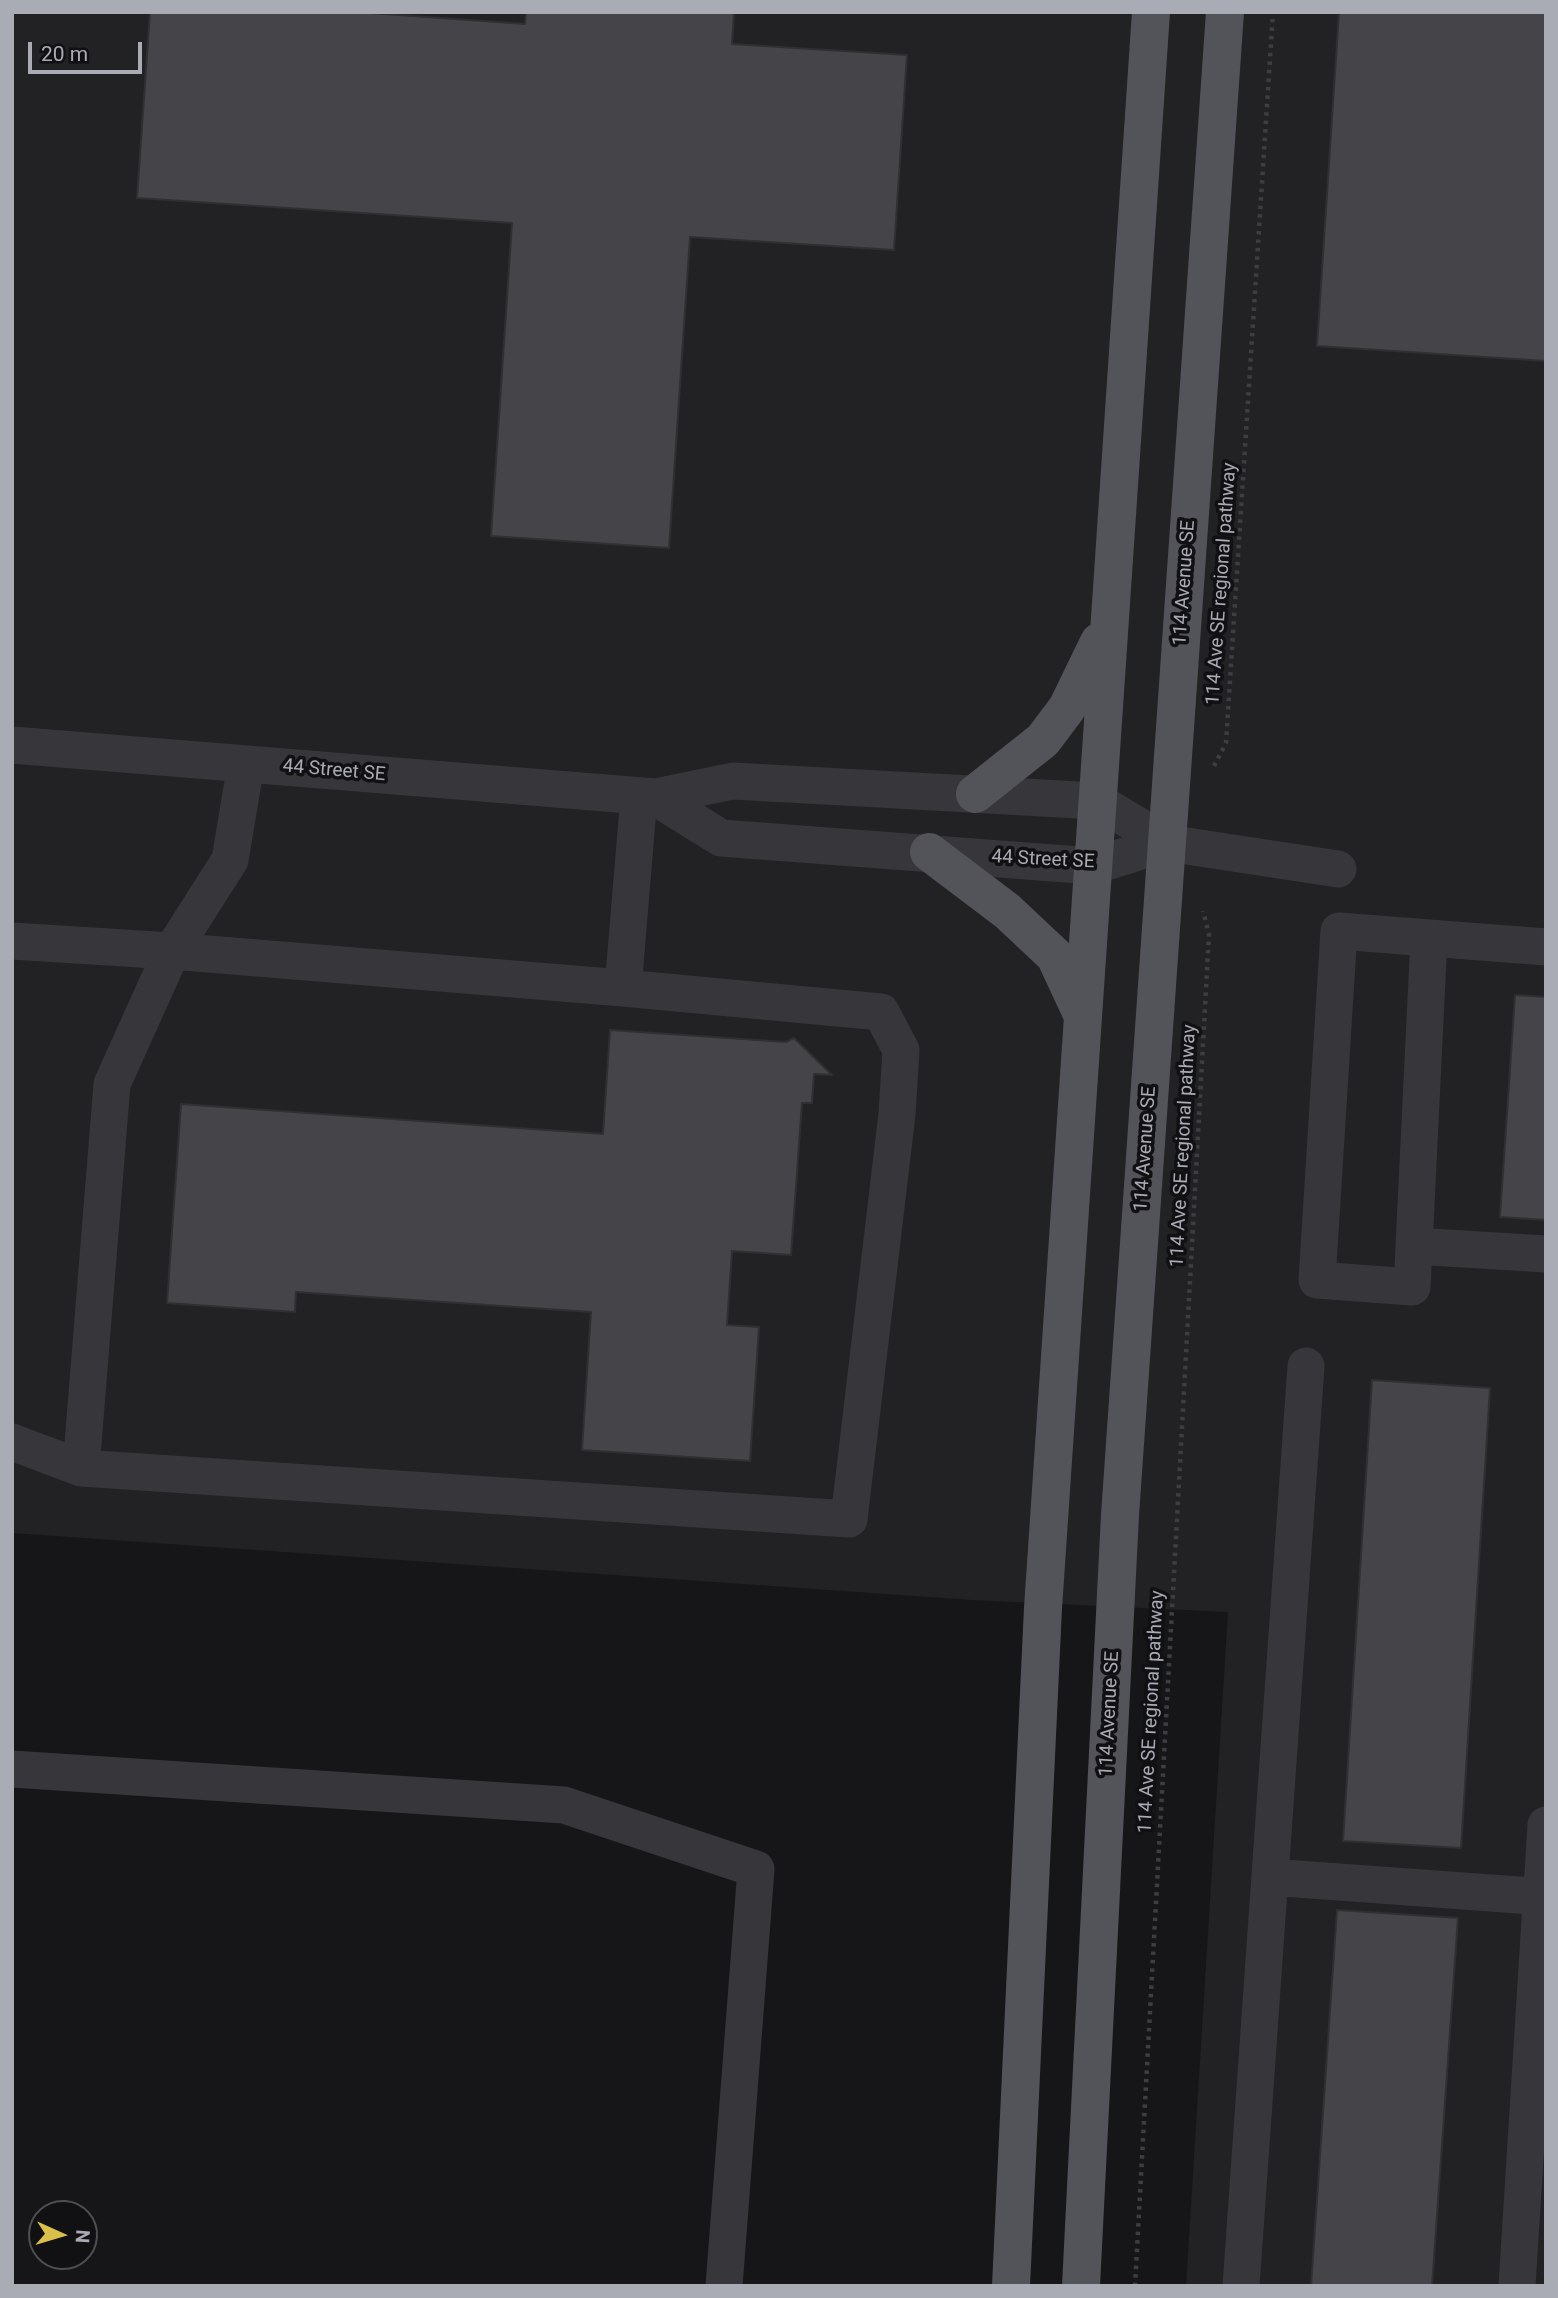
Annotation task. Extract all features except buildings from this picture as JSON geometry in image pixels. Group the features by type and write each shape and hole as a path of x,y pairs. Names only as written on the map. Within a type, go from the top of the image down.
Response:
{"main road":[{"path":"1011,2286 1043,1608 1151,12"},
{"name":"114 Avenue SE","path":"1081,2286 1121,1515 1226,12"},
{"path":"975,794 1043,740 1067,708 1108,624"},
{"path":"929,852 1007,911 1055,956 1082,1013"}],"street":[{"name":"44 Street SE","path":"12,745 647,796 733,781 1097,801 1167,843"},
{"path":"80,1468 113,1084 172,951 230,860 246,764"},
{"name":"44 Street SE","path":"647,796 721,838 1093,866 1167,843"},
{"path":"623,988 647,796"},
{"path":"1167,843 1338,869"},
{"path":"1429,938 1412,1287 1317,1280 1339,932 1429,938 1546,947"},
{"path":"12,941 172,951 881,1012 901,1051 897,1114 849,1520 80,1468 12,1442"},
{"path":"1414,1247 1546,1254"},
{"path":"1241,2286 1306,1366"},
{"path":"12,1769 564,1805 756,1869 724,2286"},
{"path":"1517,2286 1544,1896 1546,1825"},
{"path":"1270,1877 1544,1896"}],"path":[{"name":"114 Ave SE regional pathway","path":"1213,776 1214,764 1226,743 1273,12"},
{"name":"114 Ave SE regional pathway","path":"1135,2286 1209,934 1202,908"}],"shaded area":[{"path":"12,12 1546,12 1546,2286 1186,2286 1228,1612 972,1600 12,1533"}]}
